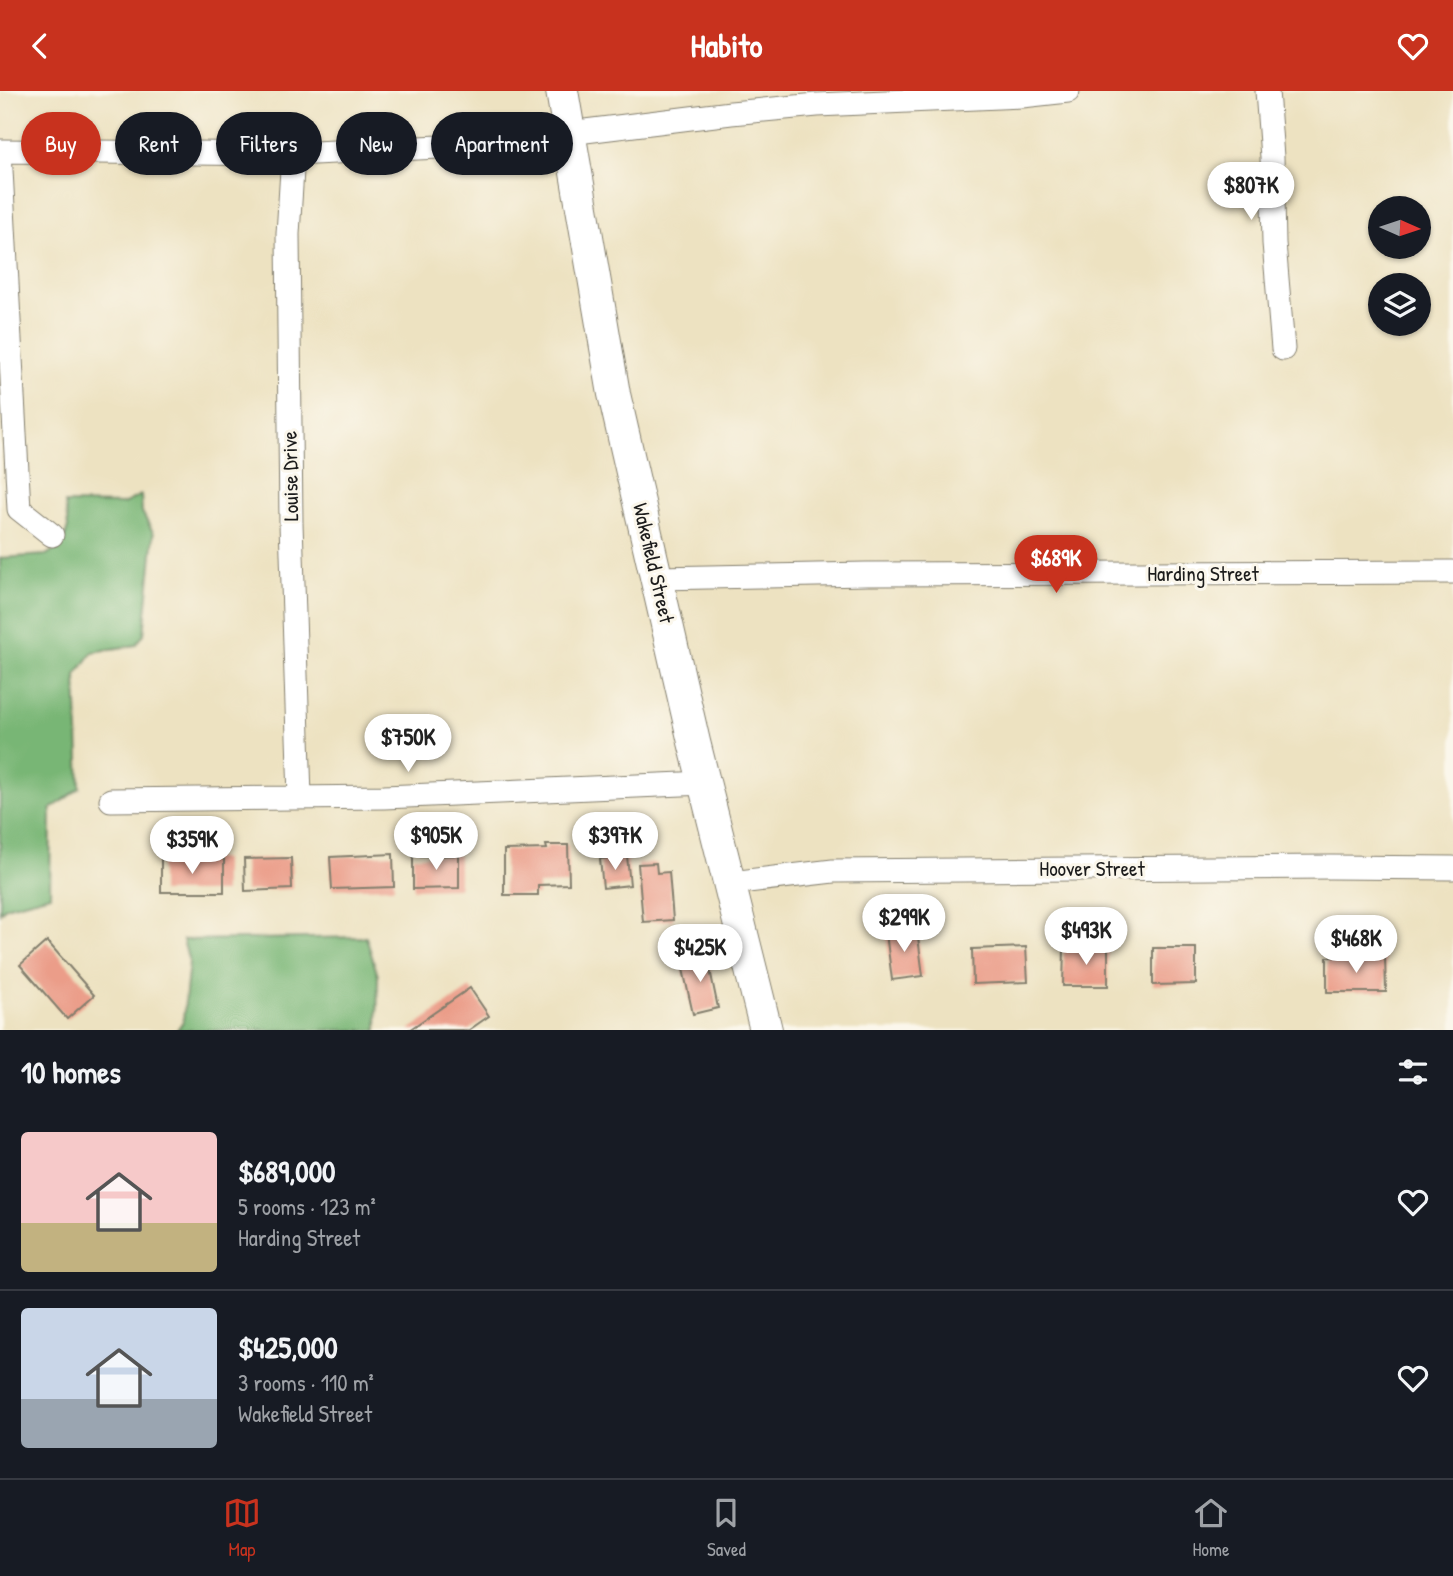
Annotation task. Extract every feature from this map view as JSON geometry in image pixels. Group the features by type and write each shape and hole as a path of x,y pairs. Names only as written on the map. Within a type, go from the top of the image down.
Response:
{"street":[{"name":"Wakefield Street","path":"562,91 566,112"},
{"path":"573,131 816,98 1022,96 1068,91"},
{"path":"1267,91 1274,243 1283,349"},
{"path":"322,153 431,147"},
{"path":"52,535 19,509 0,151 216,153"},
{"name":"Wakefield Street","path":"573,155 614,394 766,1030"},
{"name":"Louise Drive","path":"292,175 288,234 290,482 300,797"},
{"name":"Harding Street","path":"658,578 880,574 1453,572"},
{"path":"111,800 384,797 705,783"},
{"name":"Hoover Street","path":"731,883 833,871 1453,868"}],"green space":[{"path":"141,495 142,512 154,534 144,634 136,645 93,652 76,675 80,788 51,809 50,895 5,907 0,913 0,558 46,555 63,544 68,527 65,503 123,504"},
{"path":"366,937 378,976 377,1030 177,1030 183,1021 189,962 183,940"}],"building":[{"path":"546,845 568,845 569,884 538,885 538,895 504,895 504,850 547,849"},
{"path":"393,854 394,887 332,889 330,857"},
{"path":"459,855 459,888 413,889 413,856"},
{"path":"627,856 630,885 603,888 600,859"},
{"path":"291,858 292,889 245,891 244,859"},
{"path":"161,859 224,859 224,892 161,892"},
{"path":"656,863 657,873 669,872 673,920 643,922 638,864"},
{"path":"917,929 923,976 892,980 886,933"},
{"path":"47,941 94,995 67,1019 20,965"},
{"path":"1026,947 1028,982 973,984 972,949"},
{"path":"1064,948 1108,949 1108,986 1063,986"},
{"path":"1153,948 1196,948 1196,984 1153,985"},
{"path":"707,955 718,1008 693,1014 681,960"},
{"path":"1327,957 1385,957 1386,992 1327,992"},
{"path":"470,988 489,1016 469,1030 409,1030"}]}
